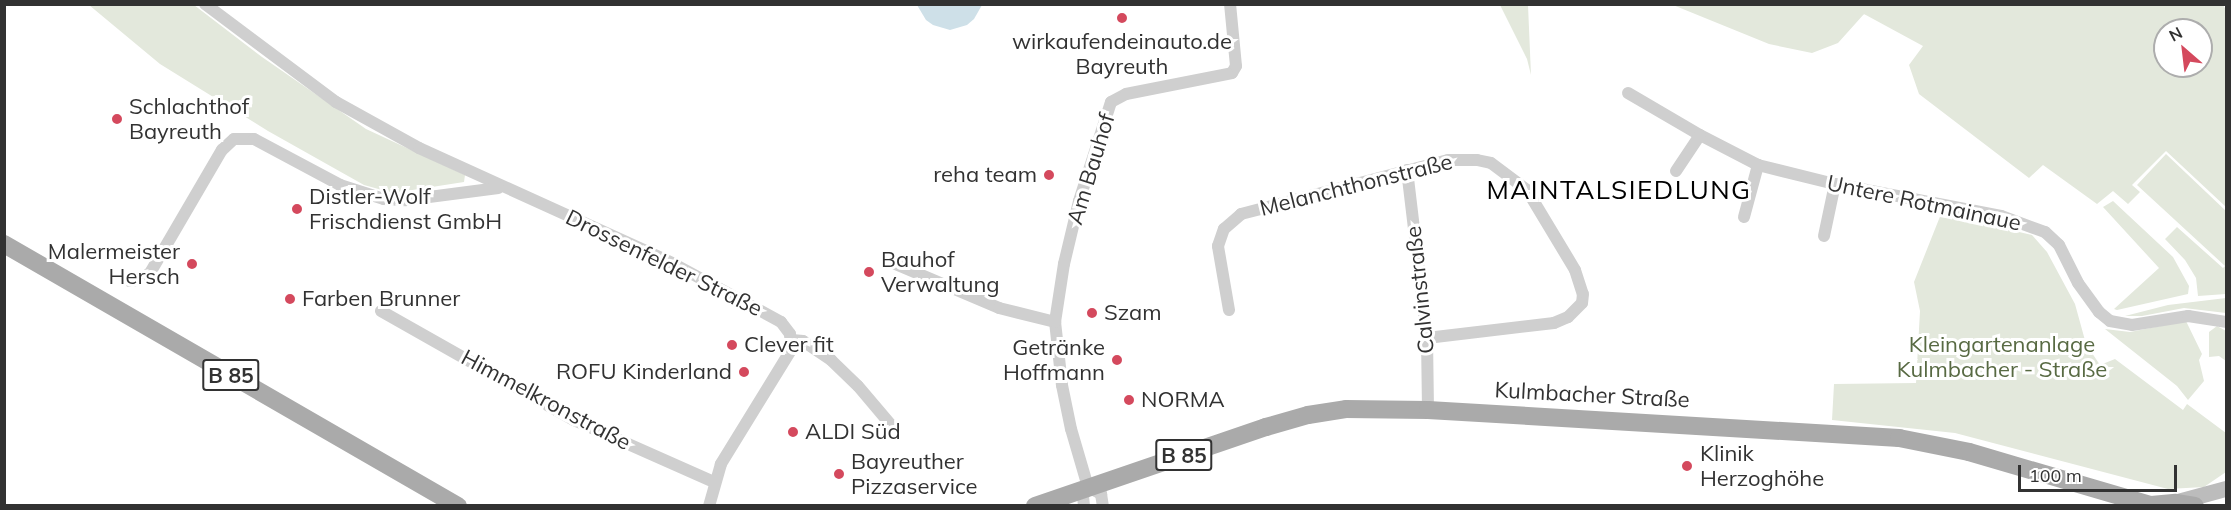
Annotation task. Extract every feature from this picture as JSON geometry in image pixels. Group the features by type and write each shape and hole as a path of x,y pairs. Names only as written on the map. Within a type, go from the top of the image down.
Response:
{"main road":[{"name":"B 85","path":"4,244 458,506"},
{"name":"Kulmbacher Straße","path":"1035,506 1266,427 1308,415 1346,409 1428,410 1899,438 1969,452 2153,505 2176,503 2195,506"},
{"path":"2176,503 2226,489"}],"street":[{"name":"Drossenfelder Straße","path":"205,4 336,102 419,148 502,189 672,263 781,322 788,329 792,340 803,341 831,360 858,386 891,425"},
{"name":"Am Bauhof","path":"1088,487 1080,465 1068,412 1055,322 1064,264 1077,212 1111,102 1126,94 1232,73 1236,66 1230,4"},
{"name":"Untere Rotmainaue","path":"1628,93 1700,135 1758,165 1835,184 2001,216 2045,232 2059,245 2078,283 2099,312 2110,321 2132,326 2188,316 2226,322"},
{"path":"1676,171 1700,135"},
{"name":"Drossenfelder Straße","path":"129,281 140,280 150,273 222,150 234,139 254,139 340,185 384,199 406,200 474,189 502,189"},
{"name":"Melanchthonstraße","path":"1229,310 1218,246 1224,230 1235,219 1249,211 1448,160 1477,160 1500,168 1527,190 1575,270 1583,294 1582,303 1568,317 1554,323 1427,338"},
{"path":"1744,217 1758,165"},
{"name":"Calvinstraße","path":"1407,170 1427,338 1428,410"},
{"path":"1824,236 1835,184"},
{"path":"886,260 999,308 1055,322"},
{"name":"Himmelkronstraße","path":"381,310 574,420 714,482"},
{"path":"709,506 721,464 791,350 792,340"},
{"path":"1084,506 1083,496 1088,487 1101,494 1103,506"}],"green space":[{"path":"89,5 194,5 262,57 366,129 465,175 464,182 393,193 364,185 268,131 160,64"},
{"path":"1500,5 1528,5 1531,75 1527,59"},
{"path":"1673,5 2223,5 2226,10 2226,207 2166,151 2132,185 2140,192 2128,204 2113,191 2097,204 2043,165 2029,178 1919,94 1909,65 1923,46 1864,14 1838,43 1812,53 1769,44"},
{"path":"2166,154 2226,211 2226,294 2198,296 2196,278 2185,260 2165,239 2177,227 2223,268 2225,266 2137,185"},
{"path":"2113,201 2173,257 2189,286 2188,294 2114,309 2159,268 2103,207"},
{"name":"Kleingartenanlage Kulmbacher - Straße","path":"1941,214 2032,235 2047,252 2075,304 2086,344 2100,365 2115,359 2183,410 2187,404 2226,433 2226,472 2204,487 2168,489 1955,433 1832,420 1834,384 1916,383 1920,311 1914,282"},
{"path":"2226,298 2226,313 2184,308 2142,316 2125,316 2168,305"},
{"path":"2186,321 2202,354 2199,360 2204,381 2188,400 2177,386 2105,329 2130,332"},
{"path":"2217,326 2226,331 2226,361 2219,356 2209,357 2209,332"}],"shaded area":[{"path":"917,5 982,5 974,19 967,25 950,30 933,25 926,20"}],"place":[{"name":"wirkaufendeinauto.de Bayreuth","path":"1122,18"},
{"name":"Schlachthof Bayreuth","path":"117,119"},
{"name":"reha team","path":"1049,175"},
{"name":"Distler-Wolf Frischdienst GmbH","path":"297,209"},
{"name":"Malermeister Hersch","path":"192,264"},
{"name":"Bauhof Verwaltung","path":"869,272"},
{"name":"Farben Brunner","path":"290,299"},
{"name":"Szam","path":"1092,313"},
{"name":"Clever fit","path":"732,345"},
{"name":"Getränke Hoffmann","path":"1117,360"},
{"name":"ROFU Kinderland","path":"744,372"},
{"name":"NORMA","path":"1129,400"},
{"name":"ALDI Süd","path":"793,432"},
{"name":"Klinik Herzoghöhe","path":"1687,466"},
{"name":"Bayreuther Pizzaservice","path":"839,474"}],"district":[{"name":"MAINTALSIEDLUNG","path":"1619,190"}]}
